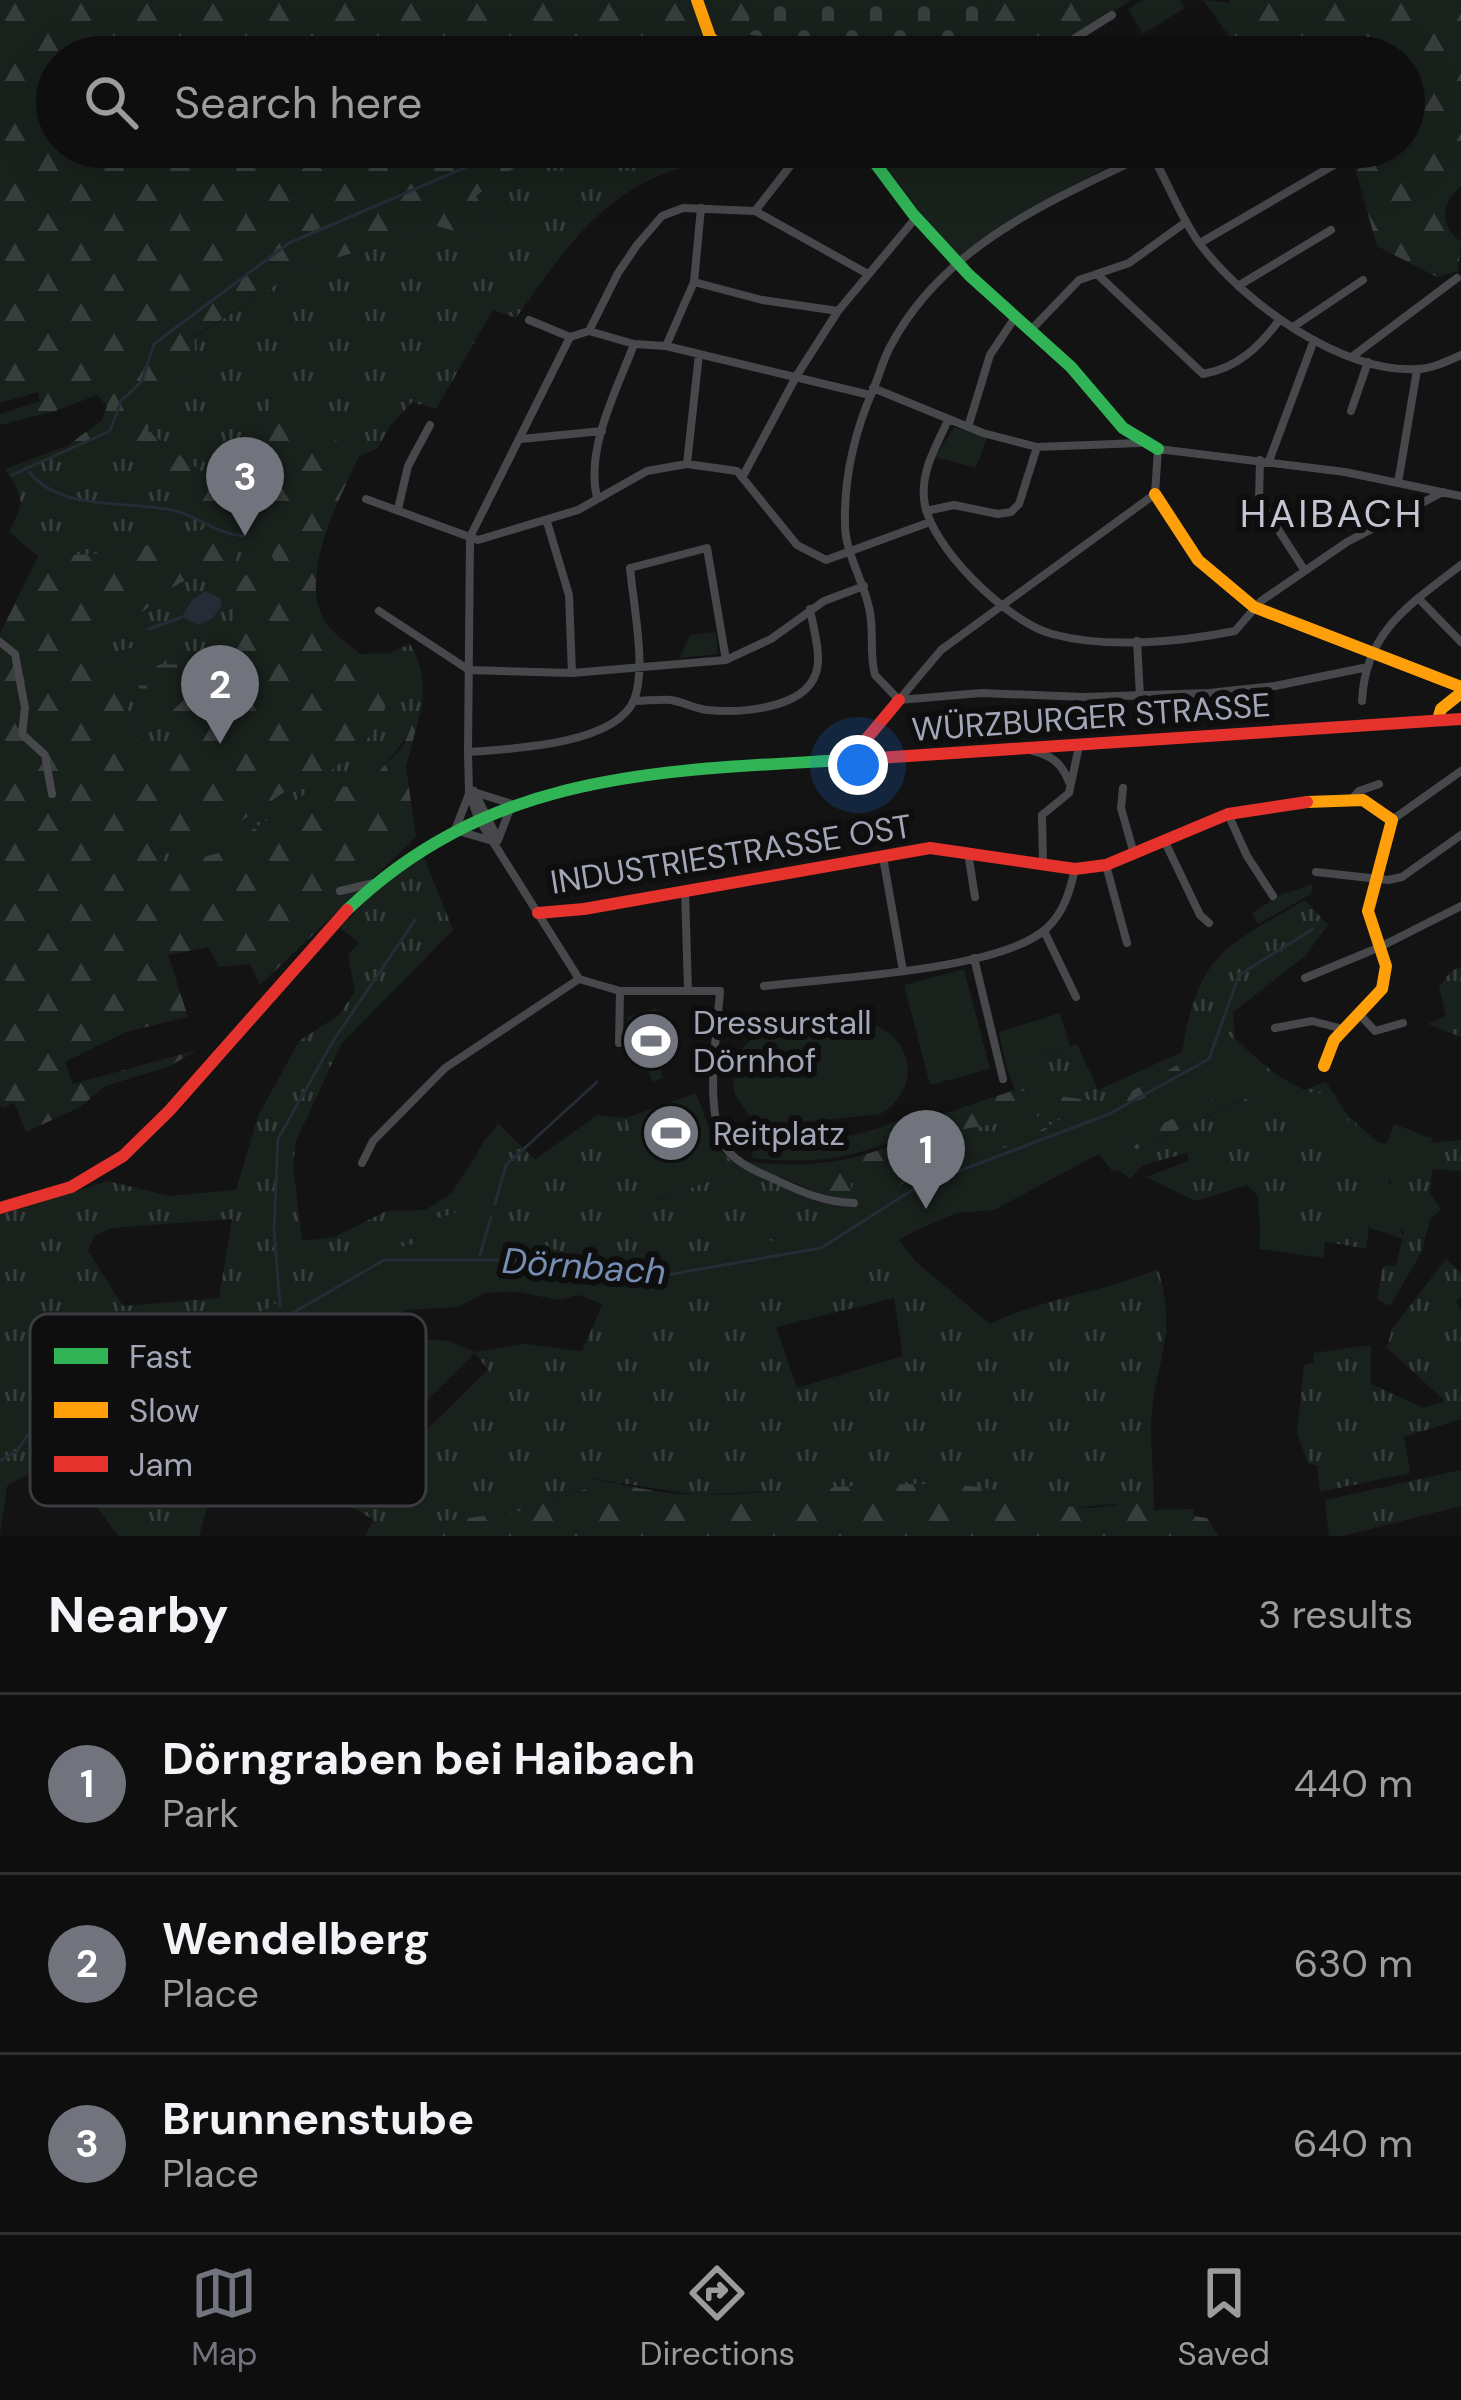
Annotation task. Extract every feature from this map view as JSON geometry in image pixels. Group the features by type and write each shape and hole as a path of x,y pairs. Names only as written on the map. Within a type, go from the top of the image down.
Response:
{"street":[{"path":"698,0 710,36"},
{"path":"1079,36 1112,15"},
{"path":"755,212 790,168"},
{"path":"878,168 914,220 1014,319 1081,377 1108,417 1138,442 1158,449 1265,460 1461,496"},
{"path":"1115,168 1011,223 956,263 919,303 890,347 847,483 846,541 871,619 874,675 899,700 998,693 1140,696 1275,686 1364,668"},
{"path":"1158,168 1200,244 1238,286 1280,319 1368,362 1418,370 1461,355"},
{"path":"1200,244 1329,168"},
{"path":"589,331 618,273 662,217 683,208 755,212 868,274"},
{"path":"666,346 694,281 701,208"},
{"path":"743,476 796,375 838,311 914,220"},
{"path":"1029,332 1079,280 1129,263 1186,222"},
{"path":"1238,286 1331,230"},
{"path":"1097,274 1204,374 1243,359 1280,319"},
{"path":"1352,357 1457,278"},
{"path":"1293,327 1363,280"},
{"path":"694,281 762,300 838,311"},
{"path":"968,427 990,355 1014,319"},
{"path":"529,320 570,337 589,331 872,392 1001,440 1036,447 1138,442"},
{"path":"570,337 470,538 468,752 472,792 579,979 620,991 720,991 715,1068 721,1140 745,1166 824,1202 854,1204"},
{"path":"1305,571 1259,500 1265,460 1315,340"},
{"path":"597,498 594,484 602,431 634,344"},
{"path":"687,464 699,354"},
{"path":"1351,411 1368,362"},
{"path":"1398,483 1418,370"},
{"path":"948,421 927,465 930,522 959,564 1004,608 1023,622 1058,636 1137,641 1235,631 1254,608 1348,542 1443,492"},
{"path":"398,509 408,466 430,425"},
{"path":"520,439 602,431"},
{"path":"926,511 968,505 998,514 1011,512 1019,504 1036,447"},
{"path":"1158,449 1155,494 1198,560 1254,608 1461,690 1441,709 1438,720"},
{"path":"365,499 478,540 547,522 647,471 687,464 737,471 797,544 826,560 930,522"},
{"path":"848,761 941,650 1155,494"},
{"path":"547,522 569,595 572,673"},
{"path":"468,752 601,731 619,720 634,701 639,668 630,568 707,548 726,660"},
{"path":"1361,701 1364,668 1389,624 1461,566"},
{"path":"379,611 469,670 572,673 726,660 771,639 811,609 864,586"},
{"path":"1418,598 1461,642"},
{"path":"634,701 671,700 720,711 763,708 795,696 810,685 818,670 811,609"},
{"path":"0,641 15,654 25,708 22,734 45,755 52,794"},
{"path":"1137,641 1140,696"},
{"name":"WÜRZBURGER STRASSE","path":"0,1208 77,1184 130,1150 375,883 455,830 512,804 588,782 665,772 1461,719"},
{"path":"872,734 872,759"},
{"path":"1043,865 1042,815 1069,793 1079,746"},
{"path":"1062,747 1069,783"},
{"path":"1026,749 1053,758 1063,767"},
{"path":"1392,820 1461,772"},
{"path":"1352,800 1359,791 1379,784"},
{"path":"1123,788 1121,808 1134,855"},
{"path":"472,792 512,804 498,844"},
{"path":"472,792 455,830 498,844"},
{"path":"1352,800 1364,800 1392,820"},
{"name":"INDUSTRIESTRASSE OST","path":"538,913 930,848 1075,869 1106,866 1228,814 1281,803 1352,800"},
{"path":"1228,814 1273,896"},
{"path":"1324,1066 1330,1046 1377,997 1386,974 1367,913 1392,844 1392,820"},
{"path":"1316,872 1402,878 1461,835"},
{"path":"1165,842 1200,915 1209,923"},
{"path":"968,851 975,897"},
{"path":"883,855 903,971"},
{"path":"1106,866 1127,943"},
{"path":"764,986 903,971 1012,947 1044,932 1060,913 1075,869"},
{"path":"340,891 375,883"},
{"path":"685,889 688,991"},
{"path":"1305,978 1380,947 1461,905"},
{"path":"1044,932 1076,997"},
{"path":"974,958 1003,1079"},
{"path":"362,1163 373,1141 445,1068 579,979"},
{"path":"619,1043 620,991"},
{"path":"1361,1017 1375,1031 1403,1023"},
{"path":"1275,1028 1312,1021 1343,1029"}],"green space":[{"path":"0,0 749,0 750,35 746,36 36,36 36,168 514,168 476,196 498,229 486,240 433,225 303,267 194,337 191,375 149,409 148,431 229,493 239,522 227,536 235,553 232,564 199,573 173,587 141,613 116,621 106,635 97,660 119,670 133,732 147,753 163,748 177,732 168,723 168,715 210,675 217,647 235,620 234,588 251,569 282,572 256,533 258,521 299,462 268,444 266,415 275,397 359,456 324,537 318,560 318,602 328,626 346,643 360,654 389,653 396,666 380,720 354,752 322,778 316,771 226,831 230,839 160,855 163,869 235,848 252,830 317,786 364,787 403,746 424,698 406,767 416,837 260,985 250,964 219,967 208,947 168,955 188,1017 126,1032 65,1062 73,1084 197,1050 168,1067 105,1086 80,1107 26,1132 14,1102 4,1108 0,1105 0,634 38,556 120,553 219,525 203,501 129,448 85,460 67,446 102,420 107,406 97,395 0,425 0,414 40,401 38,392 0,403"},
{"path":"749,0 984,0 985,14 975,36 750,35"},
{"path":"984,0 1132,0 1074,36 975,36 985,14"},
{"path":"1143,0 1180,0 1185,8 1143,34 1128,9"},
{"path":"1203,0 1231,3 1235,36 1229,36"},
{"path":"1229,0 1461,0 1461,186 1449,200 1445,215 1449,229 1461,242 1458,271 1437,277 1377,246 1355,168 1425,168 1425,36 1234,36"},
{"path":"514,168 687,168 646,182 601,212 565,251 516,318 493,310 436,409 412,402 377,449 359,456 275,398 266,415 268,444 299,462 258,521 256,533 283,573 251,569 234,588 235,620 217,647 210,675 168,715 168,723 178,732 163,748 148,754 130,723 119,670 97,660 106,635 116,621 141,613 173,587 232,563 234,553 227,536 239,522 229,493 148,431 148,409 191,375 194,338 303,267 433,225 486,240 498,228 476,196","holes":["205,592 220,598 222,606 212,619 198,624 183,617 191,601","145,650 142,660 154,668 179,652 187,652 192,661 154,701 140,700 137,671 122,663 120,651"]},
{"path":"887,168 1106,168 1031,207 955,257"},
{"path":"954,427 987,438 976,468 935,457"},
{"path":"67,446 85,460 129,448 203,501 219,525 120,553 38,556 9,532 20,499 5,469"},
{"path":"716,632 718,654 679,658 690,635"},
{"path":"410,644 423,685 421,704 405,739 364,787 317,786 252,830 235,848 164,870 159,855 229,839 225,831 316,770 323,777 354,751 373,731 386,706 396,666 389,653"},
{"path":"146,650 142,660 154,668 179,652 187,652 192,661 154,701 140,701 137,671 122,663 119,651"},
{"path":"423,855 453,930 341,1044 296,1141 293,1165 302,1241 335,1237 386,1211 425,1210 451,1194 498,1123 535,1160 597,1115 626,1118 657,1200 726,1175 717,1148 739,1167 815,1202 850,1199 850,1183 899,1168 953,1131 1083,1108 1019,1142 924,1169 839,1232 652,1270 493,1275 727,1280 1101,1133 1138,1149 1264,1090 1223,1039 1111,1103 1015,1090 1006,1066 1077,1044 1098,1090 1182,1052 1197,993 1219,957 1305,900 1328,925 1305,956 1233,1012 1235,1039 1275,1074 1304,1090 1326,1082 1349,1117 1385,1148 1394,1124 1430,1143 1461,1140 1461,1171 1432,1169 1430,1193 1441,1210 1430,1219 1422,1251 1390,1306 1377,1299 1383,1266 1396,1266 1404,1231 1382,1217 1391,1182 1377,1170 1366,1249 1260,1229 1258,1196 1247,1185 1196,1201 1146,1177 1189,1161 1187,1153 1143,1165 1130,1179 1094,1151 936,1215 899,1240 916,1262 990,1324 1158,1269 1166,1333 1151,1427 1154,1510 1138,1497 1124,1503 1062,1509 972,1486 892,1485 698,1495 588,1478 592,1486 524,1511 437,1522 431,1536 365,1536 374,1520 350,1506 426,1506 426,1429 488,1370 475,1353 426,1401 426,1340 448,1341 476,1352 523,1344 582,1351 605,1299 513,1292 467,1295 383,1314 30,1314 30,1473 7,1486 0,1536 0,1215 108,1181 169,1196 236,1190 258,1116 299,1041 339,1015 355,991 348,955 359,943 340,928 380,886","holes":["232,1219 219,1298 123,1306 88,1251 94,1236 112,1228","894,1298 903,1356 797,1388 776,1327"]},
{"path":"1313,884 1311,894 1258,924 1252,913 1280,895"},
{"path":"1461,967 1461,1037 1428,1024 1446,1016 1439,987 1451,971"},
{"path":"964,969 990,1069 930,1085 904,985"},
{"name":"Dressurstall Dörnhof","path":"656,1008 660,1022 666,1020 675,1047 656,1054 663,1078 652,1082 645,1059 635,1062 626,1034 632,1032 627,1017"},
{"path":"1060,1013 1070,1046 1006,1066 999,1032"},
{"path":"870,1023 896,1040 908,1065 902,1091 880,1114 769,1126 750,1117 734,1093 733,1068 743,1047 757,1035"},
{"path":"1219,1027 1267,1067 1265,1083 1272,1090 1335,1094 1349,1124 1356,1120 1355,1125 1378,1143 1405,1144 1405,1134 1432,1137 1430,1170 1416,1163 1387,1175 1403,1239 1370,1228 1370,1178 1364,1164 1333,1131 1266,1110 1262,1100 1230,1092 1121,1143 1138,1165 1112,1171 1099,1154 994,1210 956,1213 911,1233 822,1284 768,1284 680,1298 653,1310 626,1313 579,1295 557,1300 497,1287 458,1307 400,1314 263,1314 346,1261 413,1244 413,1225 459,1212 478,1151 490,1134 519,1169 505,1196 501,1230 508,1228 563,1255 597,1250 619,1266 641,1273 675,1258 751,1241 808,1240 915,1176 956,1168 1099,1107 1137,1101 1178,1083 1201,1059"},
{"path":"1223,1039 1265,1089 1137,1149 1101,1133 727,1280 493,1275 509,1243 652,1270 839,1232 861,1208 924,1169 1019,1142 1079,1109 953,1131 899,1168 851,1183 850,1199 834,1200 744,1161 806,1164 865,1155 905,1140 907,1126 1015,1090 1111,1103"},
{"name":"Reitplatz","path":"696,1093 727,1175 656,1200 626,1118"},
{"path":"897,1121 902,1138 864,1151 811,1160 752,1158 754,1139 827,1140"},
{"path":"1260,1229 1325,1239 1324,1258 1259,1249"},
{"path":"1446,1259 1461,1273 1461,1297 1456,1301 1461,1311 1461,1419 1404,1437 1410,1473 1320,1492 1317,1466 1308,1463 1297,1433 1304,1365 1313,1363 1314,1353 1371,1345 1371,1384 1423,1408 1445,1401 1387,1348 1392,1329"},
{"path":"1461,1470 1461,1506 1329,1536 1325,1500"},
{"path":"586,1478 689,1495 936,1484 991,1489 1073,1507 1115,1505 1138,1497 1154,1510 1193,1509 1194,1516 1207,1518 1219,1536 431,1536 436,1522 524,1511 591,1487"},
{"path":"207,1506 199,1536 118,1536 98,1508"}],"shaded area":[{"path":"205,591 220,598 222,606 212,619 198,625 182,617 191,601"}],"waterway":[{"path":"12,475 110,431 121,401 142,381 154,344 289,243 464,168"},
{"path":"29,472 43,485 76,499 172,510 244,536"},
{"path":"149,629 182,617"},
{"path":"280,1306 274,1229 278,1139 333,1041 415,920"},
{"name":"Dörnbach","path":"291,1314 384,1260 551,1260 655,1277 821,1248 917,1187 1109,1114 1209,1059 1239,975 1313,929"},
{"path":"495,1204 506,1165 597,1082"},
{"path":"480,1255 491,1217"},
{"name":"Dörnbach","path":"0,1461 17,1451 30,1431"}],"traffic: fast":[{"path":"879,168 969,275 1071,367 1123,428 1158,449"},
{"path":"347,910 406,862 467,826 530,801 663,773 878,758"}],"traffic: slow":[{"path":"697,0 710,36"},
{"path":"1155,494 1198,560 1254,607 1461,687"},
{"path":"1438,720 1441,709 1461,693"},
{"path":"1307,802 1363,800 1392,820 1368,911 1386,966 1382,989 1334,1040 1324,1066"}],"traffic: jam":[{"path":"848,761 899,700"},
{"path":"878,758 1461,719"},
{"path":"538,913 930,848 1075,869 1106,865 1228,814 1307,802"},
{"path":"0,1208 71,1187 123,1156 169,1111 347,910"}],"place":[{"name":"Brunnenstube","path":"245,536"},
{"name":"Wendelberg","path":"220,744"},
{"name":"Dressurstall Dörnhof","path":"651,1041"},
{"name":"Reitplatz","path":"671,1133"},
{"name":"Dörngraben bei Haibach","path":"926,1209"}],"district":[{"name":"HAIBACH","path":"1332,513"}]}
